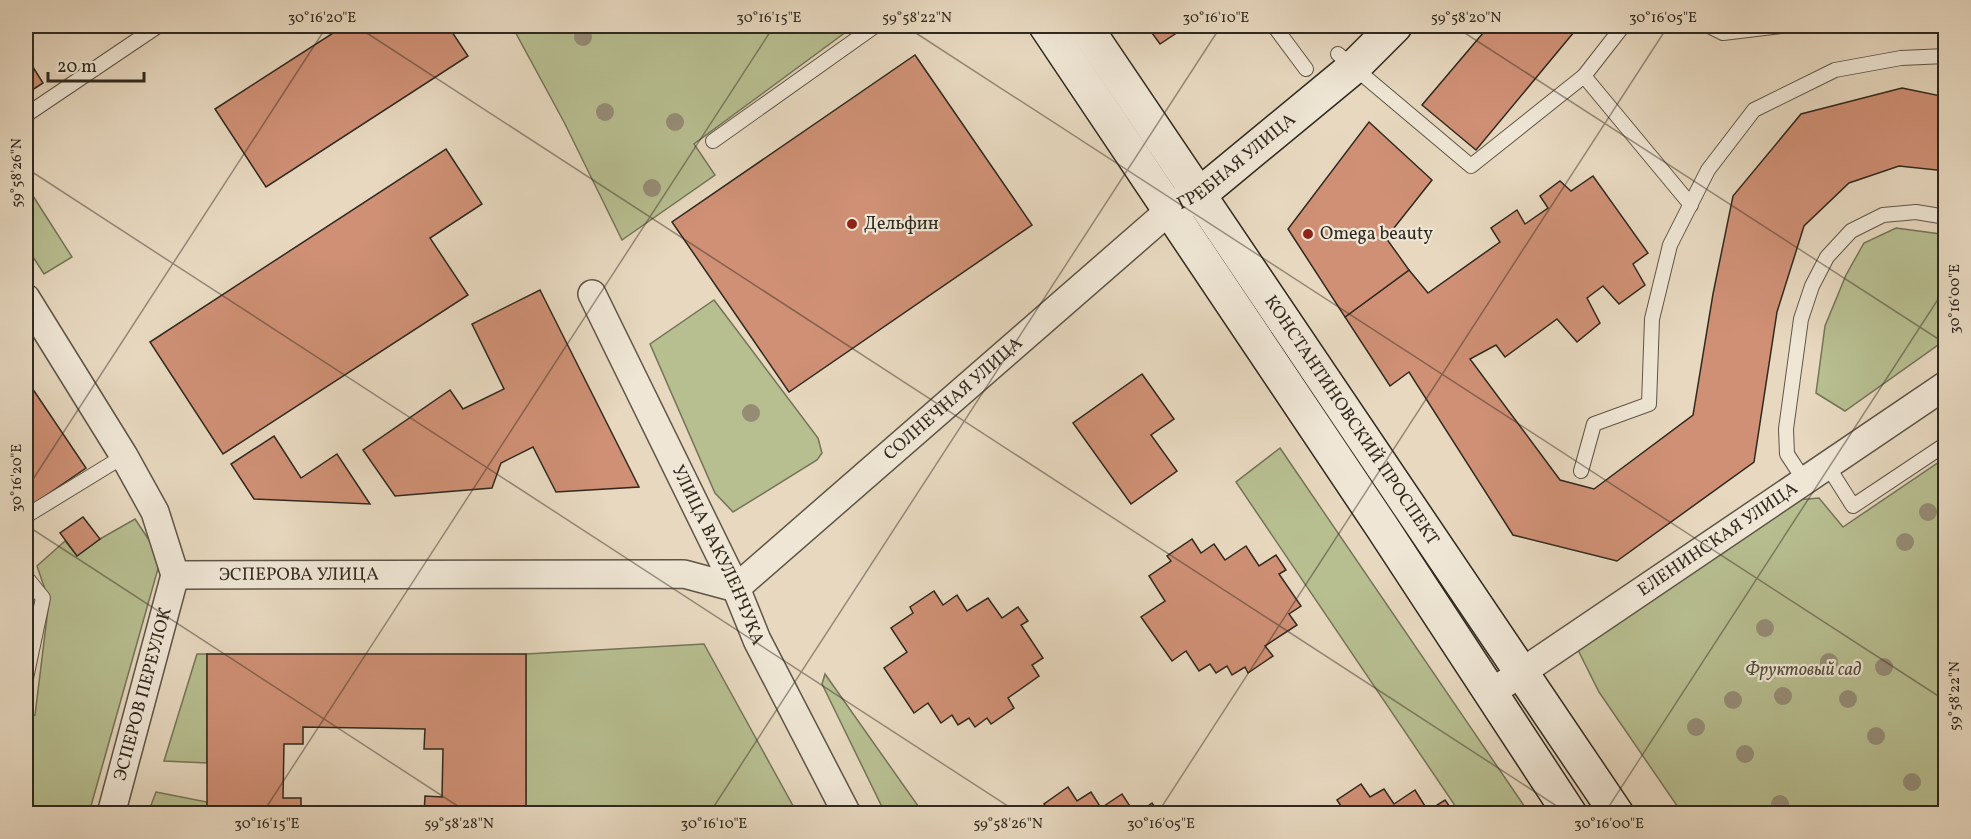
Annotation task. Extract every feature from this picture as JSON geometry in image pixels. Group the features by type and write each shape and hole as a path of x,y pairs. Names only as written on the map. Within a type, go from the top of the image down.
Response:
{"street":[{"name":"КОНСТАНТИНОВСКИЙ ПРОСПЕКТ","path":"1046,26 1570,813"},
{"name":"КОНСТАНТИНОВСКИЙ ПРОСПЕКТ","path":"1085,26 1617,813"},
{"name":"ГРЕБНАЯ УЛИЦА","path":"1346,60 1365,26"},
{"name":"ГРЕБНАЯ УЛИЦА","path":"1170,210 1194,187 1346,60 1395,26"},
{"name":"СОЛНЕЧНАЯ УЛИЦА","path":"736,588 1170,210"},
{"name":"УЛИЦА ВАКУЛЕНЧУКА","path":"592,294 736,588 757,640 846,813"},
{"path":"26,298 124,456 155,513 175,575"},
{"name":"ЕЛЕНИНСКАЯ УЛИЦА","path":"1491,693 1946,385"},
{"name":"ЭСПЕРОВА УЛИЦА","path":"175,575 684,574 736,588"},
{"name":"ЭСПЕРОВ ПЕРЕУЛОК","path":"111,813 175,575"}],"lane":[{"path":"26,115 158,26"},
{"path":"713,141 875,26"},
{"path":"1274,26 1306,69"},
{"path":"1346,60 1471,166 1584,76 1623,26"},
{"path":"1709,26 1723,33 1781,26"},
{"path":"1581,471 1594,424 1649,404 1652,319 1670,245 1708,170 1755,110 1835,70 1901,58 1946,56"},
{"path":"1584,76 1691,204"},
{"path":"1804,480 1787,454 1786,429 1801,319 1812,286 1822,266 1827,257 1851,231 1883,215 1916,212 1946,217"},
{"path":"1827,465 1853,506 1946,444"},
{"path":"26,516 124,456"},
{"path":"26,577 42,598 26,678"}],"green space":[{"path":"512,26 854,26 694,144 715,175 622,240 564,122"},
{"path":"26,185 72,257 44,274 26,246"},
{"path":"1896,228 1941,234 1945,237 1945,340 1845,411 1816,393 1825,326 1846,275 1864,243"},
{"path":"714,300 818,438 822,453 817,460 733,512 715,493 650,344"},
{"path":"1280,448 1529,813 1460,813 1236,482"},
{"name":"Фруктовый сад","path":"1945,458 1946,811 1941,813 1682,813 1599,692 1578,650 1796,500 1819,498 1843,527"},
{"path":"135,519 161,558 89,813 26,813 26,720 35,715 49,601 37,566 65,541 77,556 100,539"},
{"path":"704,644 797,813 526,813 526,654"},
{"path":"197,654 207,654 207,763 164,761"},
{"path":"825,674 923,813 885,813 822,684"},
{"path":"156,792 207,802 207,813 148,813"}],"building":[{"path":"344,26 448,26 468,56 266,187 215,109"},
{"path":"1147,26 1187,26 1160,44"},
{"path":"1305,26 1319,26 1310,32"},
{"path":"1489,26 1579,26 1476,150 1422,105"},
{"name":"Дельфин","path":"915,55 1032,225 789,392 672,222"},
{"path":"26,56 43,83 26,94"},
{"path":"1902,88 1946,97 1946,171 1899,166 1849,183 1804,226 1777,312 1754,462 1617,561 1513,535 1409,372 1390,386 1345,317 1409,270 1428,293 1500,242 1491,228 1517,210 1525,224 1548,208 1540,196 1560,181 1571,191 1593,176 1648,253 1633,264 1645,285 1619,304 1603,286 1587,298 1600,323 1577,342 1557,319 1505,357 1496,345 1470,359 1560,480 1594,489 1693,415 1713,294 1733,196 1801,114"},
{"path":"1369,122 1432,180 1386,238 1409,270 1345,317 1288,229"},
{"path":"446,149 482,204 430,238 468,295 223,454 150,342"},
{"path":"540,290 639,487 556,492 533,447 501,463 492,488 395,496 363,450 450,390 463,409 504,389 472,324"},
{"path":"1142,374 1174,419 1151,435 1177,471 1131,504 1073,423"},
{"path":"26,379 86,468 26,509"},
{"path":"274,436 301,478 337,454 370,504 254,499 231,464"},
{"path":"83,517 100,539 77,556 60,533"},
{"path":"1192,539 1201,553 1214,544 1225,560 1246,546 1259,566 1276,555 1286,570 1279,574 1301,606 1289,614 1297,625 1265,646 1273,656 1248,673 1245,667 1232,675 1227,666 1216,673 1210,664 1199,671 1186,651 1172,661 1141,617 1165,601 1149,576 1171,561 1167,556"},
{"path":"934,591 943,605 957,595 967,611 988,598 1002,618 1018,607 1028,621 1021,625 1043,658 1032,665 1039,676 1008,698 1014,708 991,724 987,718 975,727 969,718 958,725 952,715 941,723 928,703 914,713 884,668 907,652 891,628 913,613 910,607"},
{"path":"207,654 526,654 526,814 424,814 425,796 442,797 443,749 424,749 425,729 303,727 303,744 284,744 283,798 301,798 301,814 207,814"},
{"path":"1361,784 1370,797 1384,789 1394,804 1415,790 1428,811 1445,800 1455,814 1329,814 1341,806 1337,800"},
{"path":"1068,787 1077,801 1091,792 1101,808 1122,794 1135,814 1042,814 1048,809 1044,804"},
{"path":"1152,803 1159,814 1137,814"}],"place":[{"name":"Дельфин","path":"852,224"},
{"name":"Omega beauty","path":"1308,234"}]}
